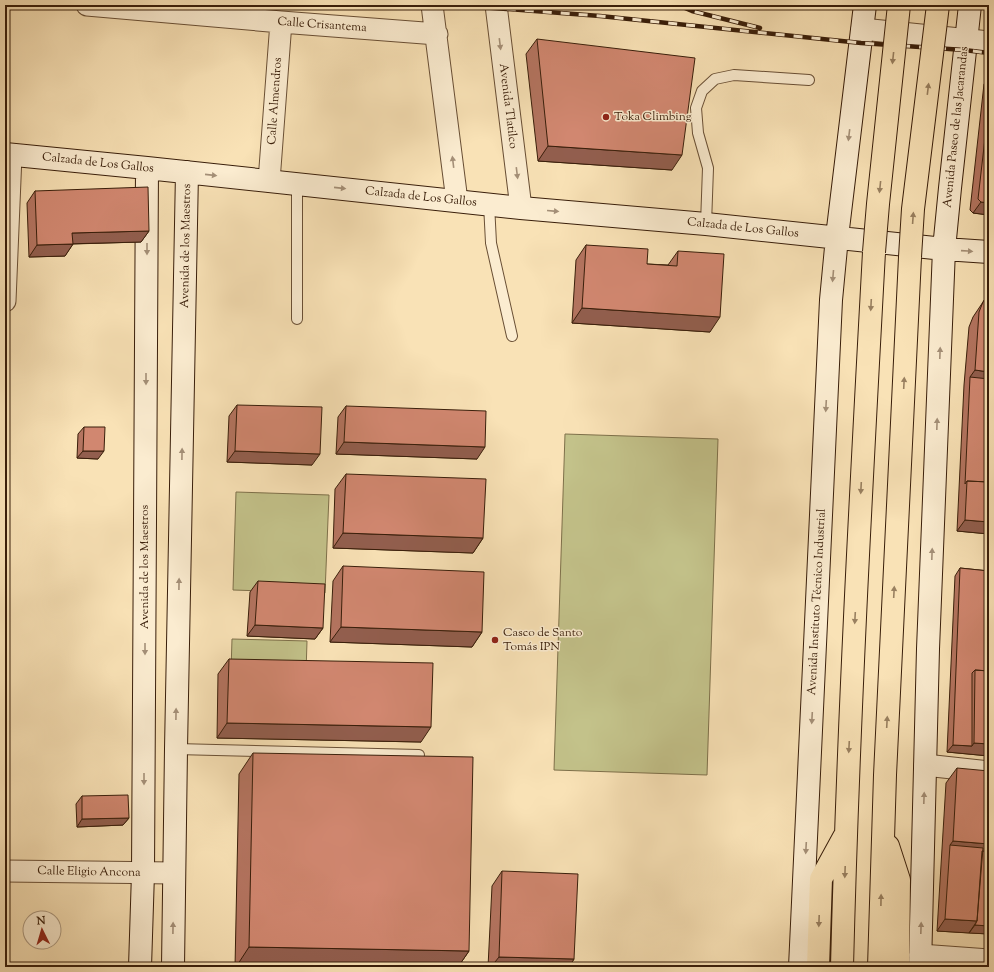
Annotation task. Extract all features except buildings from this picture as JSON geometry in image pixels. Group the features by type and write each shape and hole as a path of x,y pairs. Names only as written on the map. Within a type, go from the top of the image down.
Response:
{"highway":[{"path":"842,967 848,777 863,449 874,252 899,5"},
{"path":"879,967 883,828 909,265 913,216 938,5"},
{"path":"883,828 899,880 898,967"},
{"path":"818,967 821,879 846,832"}],"main road":[{"path":"837,237 865,5"},
{"name":"Avenida Paseo de las Jacarandas","path":"944,249 970,5"},
{"name":"Calzada de Los Gallos","path":"8,154 521,208 706,224 944,249 989,252"},
{"name":"Avenida de los Maestros","path":"140,967 143,873 148,168"},
{"name":"Avenida de los Maestros","path":"173,967 188,172"},
{"name":"Avenida Instituto Técnico Industrial","path":"800,967 831,300 837,237"},
{"path":"920,961 928,649 944,249"}],"street":[{"name":"Calle Crisantema","path":"88,5 437,34"},
{"path":"432,5 437,34 457,201"},
{"name":"Avenida Tlatilco","path":"496,5 521,208"},
{"name":"Calle Almendros","path":"269,181 281,22"},
{"path":"862,29 989,42"},
{"path":"5,301 8,154"},
{"path":"925,765 989,772"},
{"name":"Calle Eligio Ancona","path":"5,871 174,873"},
{"path":"920,961 989,960"}],"lane":[{"path":"706,224 708,168 698,133 696,108 702,91 716,79 734,75 809,80"},
{"path":"296,319 297,184"},
{"path":"489,204 491,243 512,336"},
{"path":"176,749 419,756"}],"shaded area":[{"path":"565,434 718,439 707,775 554,770"},
{"path":"236,492 329,495 325,593 233,590"},
{"path":"232,639 307,641 306,673 231,671"}],"railway":[{"path":"453,5 600,16 861,43 989,53"},
{"path":"678,5 692,11 760,28"}],"place":[{"name":"Toka Climbing","path":"606,117"},
{"name":"Casco de Santo Tomás IPN","path":"495,640"}]}
